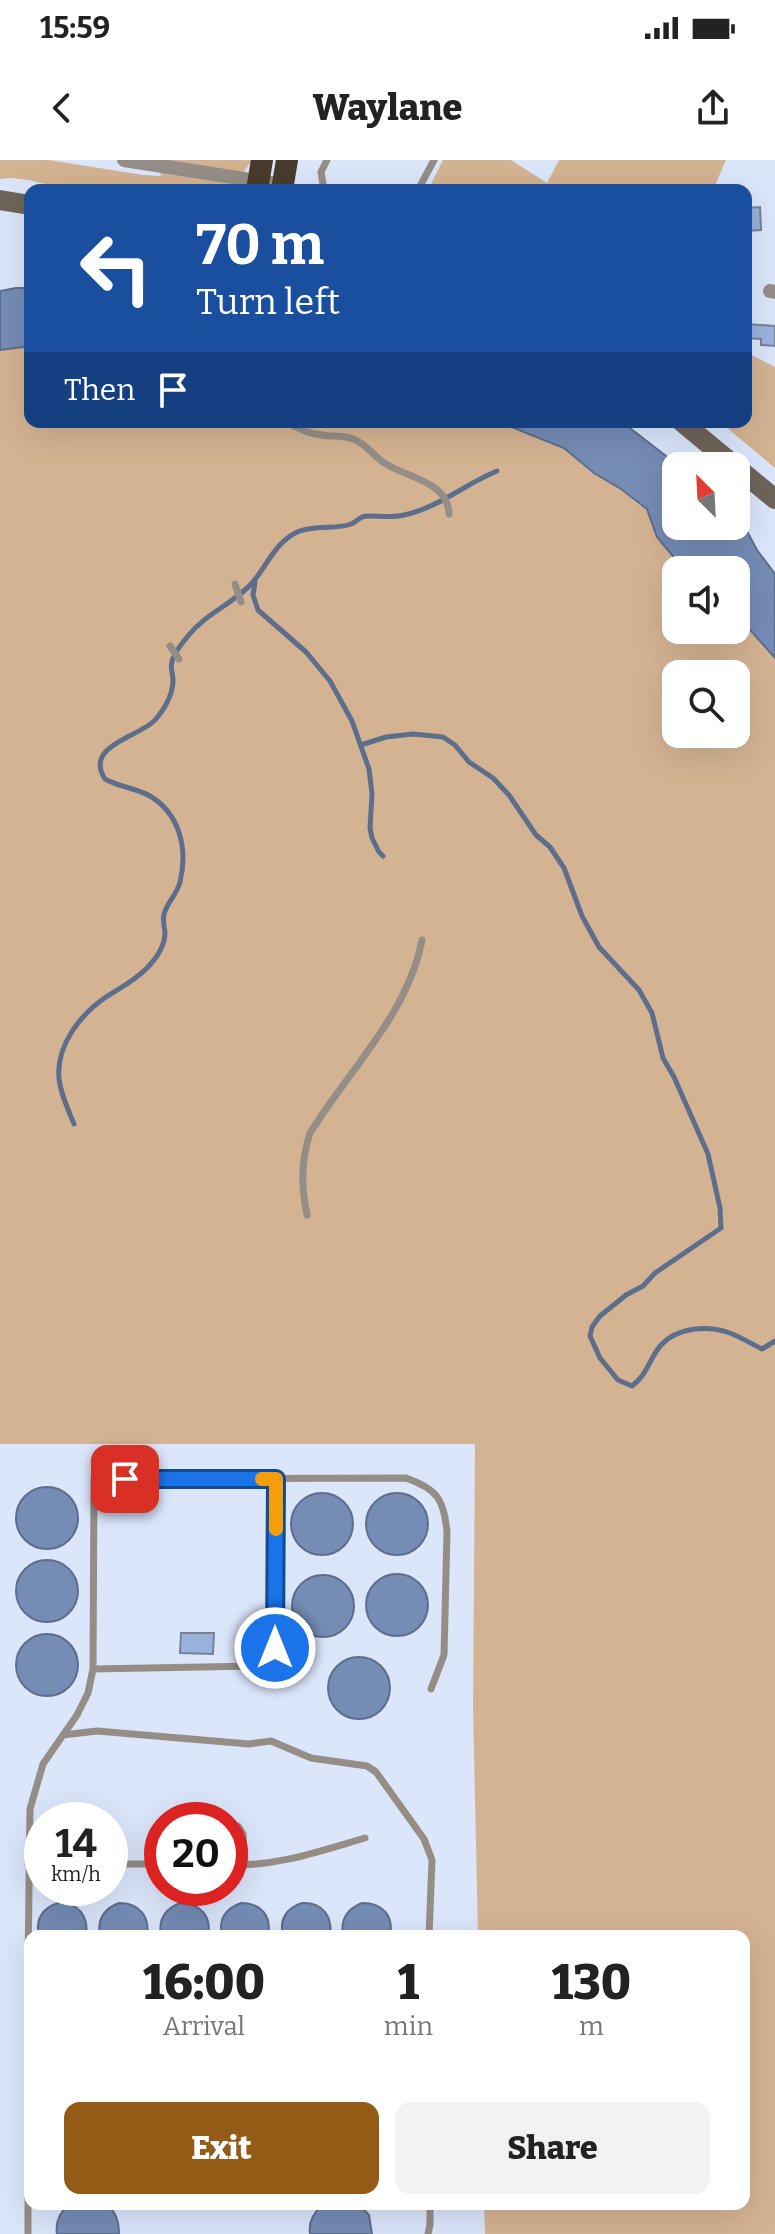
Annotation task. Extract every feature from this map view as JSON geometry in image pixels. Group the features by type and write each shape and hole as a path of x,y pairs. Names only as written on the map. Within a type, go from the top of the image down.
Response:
{"highway":[{"path":"283,184 287,160"}],"main road":[{"path":"0,200 24,204"},
{"path":"689,428 775,499"}],"street":[{"path":"124,160 259,177"}],"lane":[{"path":"323,184 321,172 327,160"},
{"path":"421,184 434,160"},
{"path":"298,428 311,434 354,439 395,470 428,483 445,500 449,514"},
{"path":"235,584 241,602"},
{"path":"170,646 179,659"},
{"path":"307,1215 302,1174 310,1133 406,989 422,940"},
{"path":"32,1802 43,1764 88,1693 93,1669 94,1479 406,1478 426,1485 445,1512 447,1532 444,1655 431,1689"},
{"path":"93,1669 258,1666 273,1660 276,1479"},
{"path":"63,1735 97,1731 249,1744 271,1741 311,1758 367,1766 376,1772 424,1839 432,1860 429,1930"},
{"path":"248,1865 292,1860 365,1838"},
{"path":"28,1906 29,1930"},
{"path":"28,2210 28,2234"},
{"path":"428,2234 430,2210"}],"shaded area":[{"path":"0,160 49,160 161,176 156,160 252,160 235,184 45,184 0,179"},
{"path":"443,160 511,160 547,183 559,160 726,160 716,184 431,184"},
{"path":"24,347 24,428 514,428 564,448 647,509 662,540 674,556 662,556 662,644 750,644 750,630 775,658 775,2234 485,2234 484,2210 750,2210 750,1930 478,1930 473,1707 475,1444 0,1444 0,350"},
{"path":"752,355 775,367 775,468 727,428 752,428"}],"water":[{"path":"24,288 24,347 0,350 0,291"},
{"path":"514,428 630,428 662,453 662,540 750,540 750,537 775,574 775,658 750,630 750,556 673,556 657,537 647,509 564,448"},
{"path":"41,1487 53,1487 69,1496 76,1506 76,1530 69,1540 53,1549 41,1549 21,1535 16,1524 16,1512 30,1492"},
{"path":"316,1493 328,1493 344,1502 351,1512 351,1536 344,1546 328,1555 316,1555 296,1541 291,1530 291,1518 305,1498"},
{"path":"391,1493 403,1493 419,1502 426,1512 426,1536 419,1546 403,1555 391,1555 371,1541 366,1530 366,1518 380,1498"},
{"path":"41,1560 53,1560 69,1569 76,1579 76,1603 69,1613 53,1622 41,1622 21,1608 16,1597 16,1585 30,1565"},
{"path":"391,1574 403,1574 419,1583 426,1593 426,1617 419,1627 403,1636 391,1636 371,1622 366,1611 366,1599 380,1579"},
{"path":"317,1575 329,1575 345,1584 352,1594 352,1618 345,1628 329,1637 317,1637 297,1623 292,1612 292,1600 306,1580"},
{"path":"41,1634 53,1634 69,1643 76,1653 76,1677 69,1687 53,1696 41,1696 21,1682 16,1671 16,1659 30,1639"},
{"path":"353,1657 365,1657 381,1666 388,1676 388,1700 381,1710 365,1719 353,1719 333,1705 328,1694 328,1682 342,1662"},
{"path":"302,1903 315,1905 328,1917 330,1930 282,1930 285,1915"},
{"path":"362,1903 376,1905 388,1917 391,1930 343,1930 346,1915"},
{"path":"133,1905 145,1917 148,1930 99,1930 102,1916 113,1906"},
{"path":"254,1905 264,1912 269,1930 221,1930 224,1915 235,1906"},
{"path":"52,1906 73,1906 84,1917 86,1930 38,1930 41,1915"},
{"path":"174,1906 195,1906 206,1917 209,1930 161,1930 164,1916"},
{"path":"63,2210 112,2210 119,2234 57,2234"},
{"path":"317,2210 364,2210 369,2215 372,2234 310,2234 312,2217"}],"building":[{"path":"760,207 761,230 752,231 752,208"},
{"path":"752,324 775,326 775,346 761,345 761,339 752,338"},
{"path":"181,1633 214,1633 213,1654 180,1653"}],"waterway":[{"path":"74,1124 59,1078 66,1042 88,1012 137,977 162,948 164,914 179,886 183,857 179,833 168,812 150,796 105,779 100,767 102,758 117,743 156,719 170,696 173,685 171,664 181,645 203,621 246,589 289,537 311,528 345,526 365,516 416,512 497,471"},
{"path":"255,582 253,595 258,610 306,652 330,681 352,721 369,769 372,838 383,856"},
{"path":"361,745 386,737 413,734 443,737 509,795 536,835 550,847 564,868 582,916 599,947 639,990 652,1013 663,1058 708,1154 720,1208 721,1228 655,1273 643,1286 600,1316 590,1336 600,1358 618,1380 632,1386 661,1345 683,1332 719,1330 762,1349 775,1341"}],"slow traffic":[{"path":"262,1479 276,1479 276,1529"}],"route":[{"path":"125,1479 276,1479 275,1648"}]}
